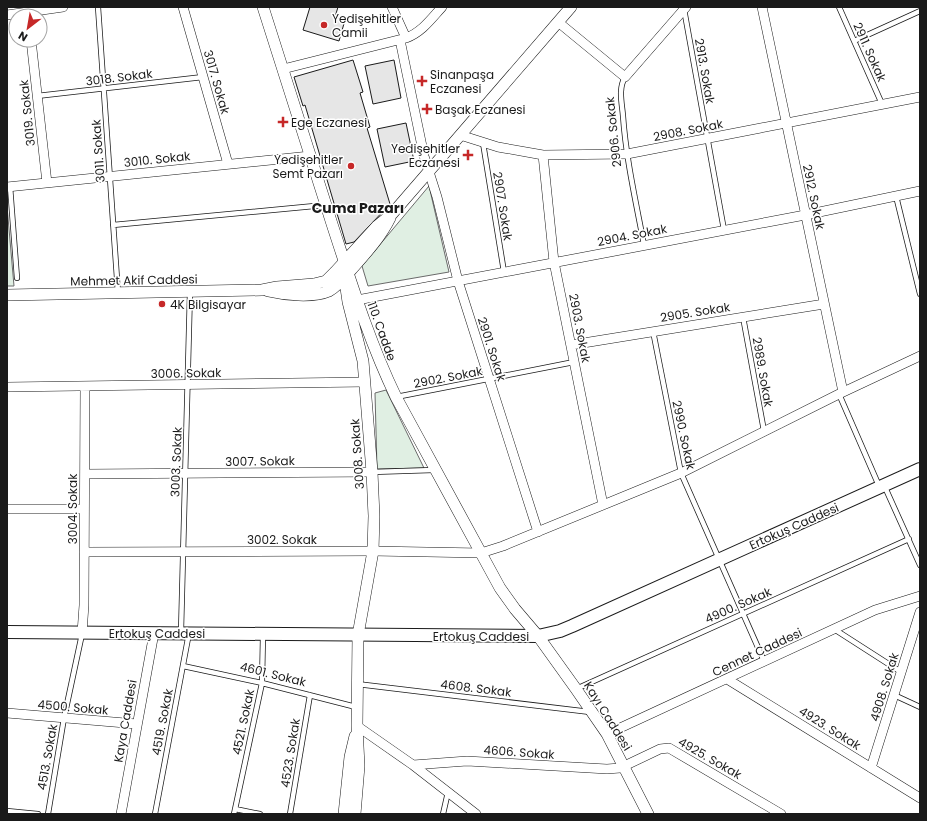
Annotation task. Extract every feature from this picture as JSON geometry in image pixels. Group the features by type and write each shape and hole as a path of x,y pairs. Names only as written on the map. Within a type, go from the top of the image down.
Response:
{"main road":[{"name":"Ertokuş Caddesi","path":"7,632 538,636 554,633 572,626 920,469"}],"street":[{"path":"48,9 63,7"},
{"name":"3017. Sokak","path":"183,7 228,164"},
{"name":"110. Cadde","path":"263,7 348,273 352,301 396,397 480,553 511,604 538,636"},
{"name":"2901. Sokak","path":"392,7 403,39 420,139 437,197 458,281 538,532"},
{"path":"283,69 415,35 442,7"},
{"name":"Mehmet Akif Caddesi","path":"7,296 262,290 320,283 330,277 377,226 392,214 571,7"},
{"name":"2912. Sokak","path":"762,7 841,393"},
{"path":"558,22 625,77 685,8"},
{"name":"3019. Sokak","path":"32,48 47,182"},
{"name":"2908. Sokak","path":"460,135 513,151 543,155 627,154 920,97"},
{"name":"2903. Sokak","path":"543,155 554,262 603,505"},
{"name":"3010. Sokak","path":"8,186 310,156"},
{"name":"2904. Sokak","path":"352,301 805,215 920,191"},
{"name":"Mehmet Akif Caddesi","path":"262,290 291,295 324,293 334,287 376,243 392,214"},
{"path":"316,294 334,295 352,301"},
{"name":"3008. Sokak","path":"352,301 365,382 374,516 373,551 358,635 357,726"},
{"name":"2905. Sokak","path":"571,345 824,304"},
{"name":"3002. Sokak","path":"84,552 373,551 480,553 503,546 538,532 680,473 841,393 920,356"},
{"name":"3006. Sokak","path":"7,387 365,382"},
{"name":"3004. Sokak","path":"82,633 85,386"},
{"name":"3007. Sokak","path":"84,474 372,472"},
{"path":"7,509 84,509"},
{"name":"Cennet Caddesi","path":"607,734 875,610 920,596"},
{"name":"4908. Sokak","path":"871,768 901,672 917,636 920,612"},
{"name":"Kaya Caddesi","path":"121,814 154,633"},
{"name":"Kayı Caddesi","path":"538,636 607,734 648,814"},
{"name":"4923. Sokak","path":"727,679 920,798"},
{"name":"4500. Sokak","path":"7,713 137,724"},
{"path":"357,726 413,765 476,814"},
{"path":"344,814 350,757 357,726"},
{"path":"355,814 359,766 357,726"},
{"name":"4925. Sokak","path":"624,766 660,749 669,748 781,814"},
{"name":"4606. Sokak","path":"413,765 467,761 597,769 615,769 624,766"}],"lane":[{"name":"3011. Sokak","path":"98,7 118,293"},
{"name":"2911. Sokak","path":"839,7 882,104"},
{"name":"2913. Sokak","path":"685,8 724,230"},
{"path":"854,41 920,11"},
{"name":"3018. Sokak","path":"37,96 203,77"},
{"name":"2906. Sokak","path":"625,77 621,92 627,154 644,245"},
{"name":"2907. Sokak","path":"483,143 504,272"},
{"path":"8,186 17,278"},
{"path":"896,196 920,294"},
{"path":"113,225 326,205"},
{"name":"3003. Sokak","path":"185,633 183,552 190,291"},
{"name":"2989. Sokak","path":"743,317 764,431"},
{"name":"2990. Sokak","path":"653,331 680,473 764,662"},
{"name":"2902. Sokak","path":"396,397 574,362"},
{"name":"2912. Sokak","path":"841,393 882,486 919,562"},
{"name":"3007. Sokak","path":"372,472 436,470"},
{"name":"4900. Sokak","path":"576,688 909,539"},
{"path":"834,630 901,672"},
{"name":"4513. Sokak","path":"48,814 64,718 82,633"},
{"name":"4519. Sokak","path":"155,814 183,666 185,633"},
{"name":"4521. Sokak","path":"234,812 262,683 263,634"},
{"name":"4601. Sokak","path":"183,666 262,683 358,707"},
{"name":"4608. Sokak","path":"357,684 592,712"},
{"name":"4523. Sokak","path":"290,814 310,695"},
{"path":"894,695 920,707"},
{"path":"444,814 448,791"},
{"path":"7,811 38,814"},
{"path":"234,812 260,814"}],"green space":[{"path":"429,186 449,272 368,286 362,266"},
{"path":"7,206 14,286 7,286"},
{"path":"386,390 424,468 377,469 375,393"}],"building":[{"name":"Yedişehitler Camii","path":"310,7 338,7 335,17 345,20 339,41 303,30"},
{"name":"Yedişehitler Semt Pazarı","path":"353,60 363,92 360,93 370,127 367,128 390,204 354,242 346,244 305,105 303,106 294,77"},
{"path":"394,60 401,98 373,104 365,66"},
{"path":"406,123 414,161 385,167 377,129"}],"place":[{"name":"Yedişehitler Camii","path":"324,25"},
{"name":"Sinanpaşa Eczanesi","path":"422,81"},
{"name":"Başak Eczanesi","path":"427,109"},
{"name":"Ege Eczanesi","path":"283,122"},
{"name":"Yedişehitler Eczanesi","path":"468,155"},
{"name":"Yedişehitler Semt Pazarı","path":"351,166"},
{"name":"4K Bilgisayar","path":"162,304"}],"district":[{"name":"Cuma Pazarı","path":"358,208"}]}
